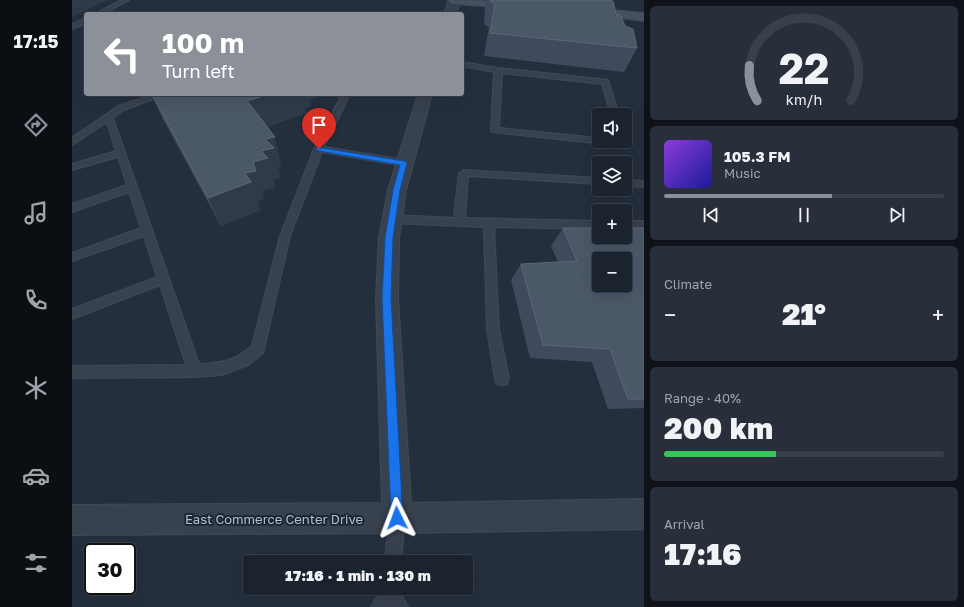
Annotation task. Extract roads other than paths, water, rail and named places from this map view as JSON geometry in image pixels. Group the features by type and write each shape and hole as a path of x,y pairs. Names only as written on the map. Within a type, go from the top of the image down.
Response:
{"street":[{"path":"451,12 454,1 528,5"},
{"path":"574,10 644,17"},
{"path":"397,518 387,298 389,238 397,190 424,96"},
{"name":"East Commerce Center Drive","path":"72,520 397,518 644,514"}],"lane":[{"path":"102,12 126,0"},
{"path":"72,27 84,21"},
{"path":"464,64 498,70 605,82 612,108"},
{"path":"498,70 495,130 592,139"},
{"path":"72,142 121,108 157,96"},
{"path":"72,372 195,372 226,369 246,360 258,349 285,236 319,149 345,96"},
{"path":"109,117 195,372"},
{"path":"319,149 404,163"},
{"path":"72,167 121,153"},
{"path":"459,222 464,173 592,181"},
{"path":"632,183 644,184"},
{"path":"72,208 133,187"},
{"path":"392,219 592,225"},
{"path":"489,223 492,329 502,378"},
{"path":"632,225 644,226"},
{"path":"72,257 148,230"},
{"path":"72,314 164,279"},
{"path":"394,555 397,518"}]}
